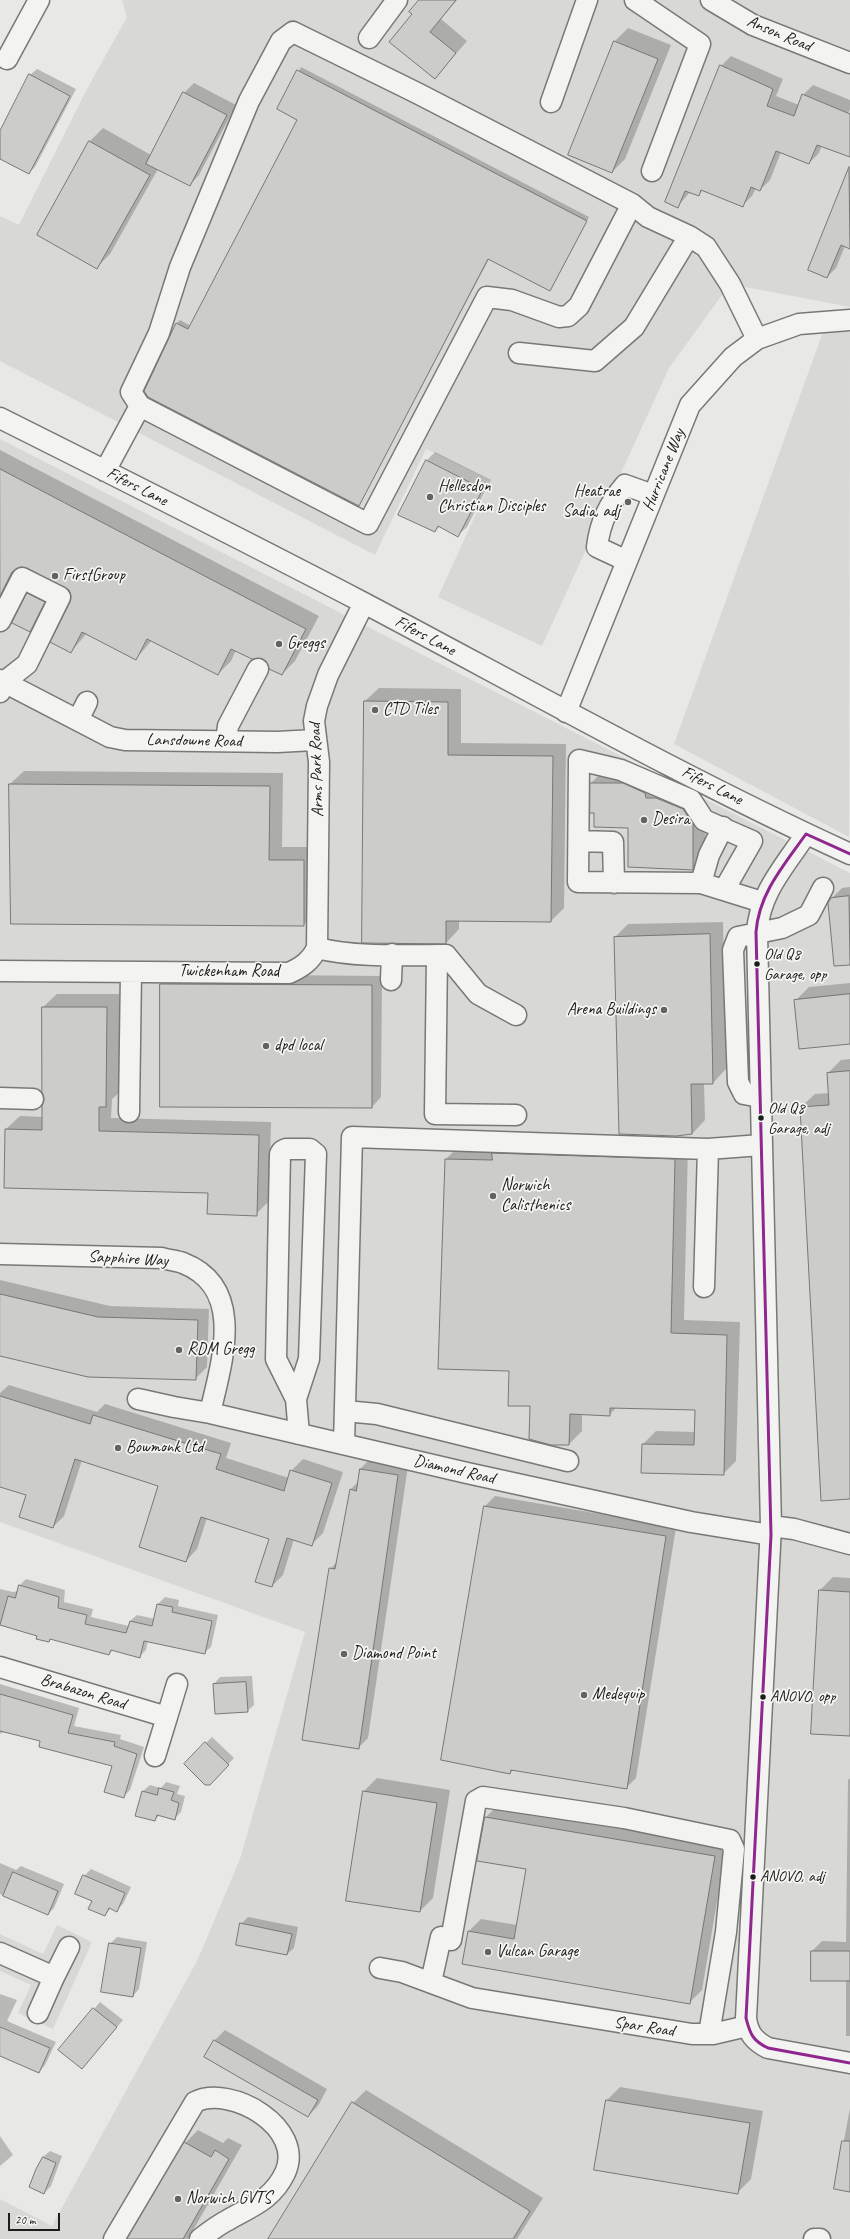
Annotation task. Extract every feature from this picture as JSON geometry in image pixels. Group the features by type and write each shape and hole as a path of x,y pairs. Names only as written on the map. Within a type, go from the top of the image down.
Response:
{"street":[{"path":"2,63 39,0"},
{"path":"369,38 398,0"},
{"path":"551,102 587,0"},
{"path":"635,0 700,44 652,172"},
{"name":"Anson Road","path":"716,1 753,25 850,64"},
{"path":"632,204 579,306 568,316 559,317 512,300 487,297 368,524 140,406 131,392 160,333 180,267 248,101 281,41 294,32 417,93 632,204 648,217 689,236 706,246 730,284 757,339"},
{"path":"519,353 596,361 634,327 689,236"},
{"name":"Hurricane Way","path":"566,712 690,405 733,357 757,339 799,324 850,320"},
{"path":"105,471 140,406"},
{"name":"Fifers Lane","path":"0,418 364,603 566,712 806,834 850,854"},
{"path":"627,561 597,547 599,529 611,502 625,485 654,495"},
{"path":"0,621 22,578 60,598 27,664 1,684"},
{"name":"Arms Park Road","path":"316,948 319,762 315,740 314,721 319,700 328,675 364,603"},
{"path":"226,741 228,726 258,669"},
{"name":"Lansdowne Road","path":"1,684 78,720 110,737 124,740 315,740"},
{"path":"78,720 87,702"},
{"path":"724,890 752,841 723,827 714,826 704,820 691,800 621,770 579,760 578,882 701,883 762,902"},
{"path":"701,883 709,854 723,827"},
{"path":"806,834 762,902 758,916 757,933 771,1531 764,1637 751,1942 746,2003 747,2026 757,2043 768,2048 850,2064"},
{"path":"579,841 613,842 614,882"},
{"path":"757,933 782,928 809,916 823,888"},
{"path":"316,948 336,953 441,955 478,994 516,1015"},
{"name":"Twickenham Road","path":"0,971 289,973 300,968 312,958 316,948"},
{"path":"392,954 392,980"},
{"path":"441,955 435,1114 516,1115"},
{"path":"129,1112 131,972"},
{"path":"0,1098 33,1099"},
{"path":"344,1444 352,1137 580,1143 708,1149 761,1145"},
{"path":"296,1399 309,1359 316,1154 310,1149 286,1149 280,1154 276,1359 296,1399 299,1434"},
{"path":"704,1287 708,1149"},
{"name":"Sapphire Way","path":"0,1254 162,1258 184,1263 205,1277 220,1298 225,1323 224,1351 210,1413"},
{"name":"Diamond Road","path":"138,1399 210,1413 691,1522 771,1531 794,1529 850,1544"},
{"path":"345,1411 377,1414 568,1461"},
{"name":"Brabazon Road","path":"0,1667 167,1717"},
{"path":"155,1756 177,1684"},
{"path":"431,1982 441,1937 451,1940 476,1800 483,1797 624,1818 730,1840 734,1849 728,1915 710,2034"},
{"path":"38,2013 69,1947"},
{"path":"0,1953 54,1977"},
{"name":"Spar Road","path":"380,1968 402,1972 472,1998 692,2034 710,2034 747,2026"},
{"path":"114,2239 195,2102 204,2098 219,2097 255,2111 272,2122 284,2136 289,2152 286,2172 277,2186 261,2203 226,2220 200,2239"},
{"path":"814,2239 820,2239"}],"shaded area":[{"path":"122,0 850,0 850,307 730,284 669,368 542,646 438,597 491,481 426,449 375,555 0,361 0,216 19,225 87,89 127,17"},
{"path":"823,332 850,332 849,837 674,744"},
{"path":"0,439 850,873 850,2239 0,2239 0,2199 52,2226 198,1959 240,1859 305,1632 0,1522"},
{"path":"57,1925 92,1942 53,2029 18,2013 31,1985 0,1971 0,1934 43,1954"}],"building":[{"path":"419,0 456,0 430,32 456,53 435,79 389,42 412,14 409,12"},
{"path":"614,41 658,59 612,173 568,155"},
{"path":"720,65 773,89 767,106 794,116 802,94 850,114 850,157 817,145 809,164 776,151 760,191 751,187 743,207 701,190 699,196 685,191 678,208 665,202"},
{"path":"297,70 587,221 550,291 488,259 359,506 148,397 144,391 176,323 188,329 297,120 277,109"},
{"path":"29,74 70,96 29,174 0,159 0,131"},
{"path":"183,92 227,115 190,186 146,164"},
{"path":"89,141 150,175 97,269 37,235"},
{"path":"849,167 850,249 841,245 827,278 808,270"},
{"name":"Hellesdon Christian Disciples","path":"426,460 483,489 458,537 438,526 435,532 398,515"},
{"path":"0,469 306,629 282,675 269,669 267,663 263,659 252,659 231,649 218,675 147,639 136,660 82,632 71,653 50,642 70,602 71,596 69,590 27,568 21,567 12,572 0,596"},
{"path":"27,593 45,602 30,632 12,623"},
{"path":"364,701 448,702 448,755 553,756 551,922 446,921 446,944 362,943"},
{"name":"Desira","path":"590,783 623,783 645,793 646,798 656,798 683,809 693,824 693,870 628,867 628,828 594,827 594,813 590,813"},
{"path":"9,784 270,786 269,860 304,860 304,926 11,924"},
{"path":"849,896 850,965 834,966 828,903 831,898"},
{"name":"Arena Buildings","path":"710,934 713,1084 691,1084 692,1134 676,1136 619,1134 614,937"},
{"name":"dpd local","path":"160,984 372,985 372,1108 160,1107"},
{"path":"850,994 850,1044 799,1049 794,1000"},
{"path":"42,1007 107,1007 106,1107 99,1107 99,1131 259,1135 257,1216 207,1214 208,1193 4,1188 5,1129 42,1130 42,1106 44,1099 42,1092"},
{"path":"850,1071 850,1499 821,1501 800,1107 829,1105 827,1073"},
{"path":"492,1153 675,1159 671,1333 727,1335 724,1475 641,1473 642,1444 694,1445 695,1410 610,1408 610,1416 570,1414 569,1445 551,1445 529,1439 530,1406 508,1406 509,1371 438,1369 445,1159 492,1160"},
{"path":"0,1294 98,1317 198,1320 196,1380 88,1377 0,1356"},
{"path":"0,1396 90,1424 93,1415 221,1454 216,1469 284,1491 290,1470 332,1483 312,1546 287,1538 272,1587 255,1582 269,1539 201,1517 186,1562 139,1547 158,1486 75,1459 53,1528 19,1517 26,1495 0,1487"},
{"name":"Diamond Point","path":"360,1469 398,1475 359,1749 302,1740 329,1568 335,1569 350,1489 356,1491"},
{"path":"484,1506 666,1536 627,1789 511,1770 510,1774 441,1760"},
{"path":"19,1585 59,1597 58,1608 87,1615 85,1624 126,1633 130,1621 152,1626 157,1604 173,1607 172,1612 212,1621 205,1654 144,1641 140,1658 111,1650 109,1655 50,1639 49,1642 36,1639 37,1636 0,1625 8,1596 15,1598"},
{"path":"819,1590 850,1592 850,1736 811,1734"},
{"path":"246,1682 248,1712 215,1714 213,1684"},
{"path":"0,1694 73,1715 68,1733 115,1742 114,1746 137,1754 124,1798 104,1792 112,1766 39,1747 40,1741 0,1731"},
{"path":"205,1742 229,1765 210,1785 205,1785 184,1764"},
{"path":"159,1788 174,1792 171,1800 179,1803 175,1820 157,1815 155,1821 135,1816 142,1791 157,1795"},
{"path":"363,1791 437,1803 420,1912 346,1901"},
{"path":"485,1817 715,1856 690,2004 462,1964 468,1931 514,1939 526,1869 477,1861"},
{"path":"13,1872 58,1891 48,1915 3,1896"},
{"path":"83,1875 125,1893 117,1912 109,1908 105,1916 88,1909 92,1901 75,1894"},
{"path":"240,1923 292,1934 287,1955 236,1945"},
{"path":"109,1943 141,1948 133,1997 101,1992"},
{"path":"811,1951 850,1951 850,1981 811,1981"},
{"path":"93,2008 117,2027 82,2069 58,2050"},
{"path":"0,2027 50,2048 39,2073 0,2056"},
{"path":"214,2040 318,2100 308,2117 204,2057"},
{"path":"606,2100 750,2123 738,2194 594,2170"},
{"path":"352,2102 530,2211 513,2239 268,2239"},
{"path":"842,2141 850,2141 850,2192 834,2189"},
{"name":"Norwich GVTS","path":"184,2142 211,2157 215,2150 229,2159 183,2239 127,2239"},
{"path":"43,2157 56,2163 44,2194 29,2187 36,2169"}],"transit line":[{"path":"850,854 806,834 781,868 767,892 758,918 756,932 771,1535 746,2018 753,2036 759,2043 768,2048 850,2063"}],"place":[{"name":"Hellesdon Christian Disciples","path":"430,497"},
{"name":"Heatrae Sadia, adj","path":"628,502"},
{"name":"FirstGroup","path":"55,576"},
{"name":"Greggs","path":"279,644"},
{"name":"CTD Tiles","path":"375,710"},
{"name":"Desira","path":"644,820"},
{"name":"Old Q8 Garage, opp","path":"757,964"},
{"name":"Arena Buildings","path":"664,1010"},
{"name":"dpd local","path":"266,1046"},
{"name":"Old Q8 Garage, adj","path":"761,1118"},
{"name":"Norwich Calisthenics","path":"493,1196"},
{"name":"RDM Gregg","path":"179,1350"},
{"name":"Bowmonk Ltd","path":"118,1448"},
{"name":"Diamond Point","path":"344,1654"},
{"name":"Medequip","path":"584,1695"},
{"name":"ANOVO, opp","path":"763,1697"},
{"name":"ANOVO, adj","path":"753,1877"},
{"name":"Vulcan Garage","path":"488,1952"},
{"name":"Norwich GVTS","path":"178,2199"}]}
